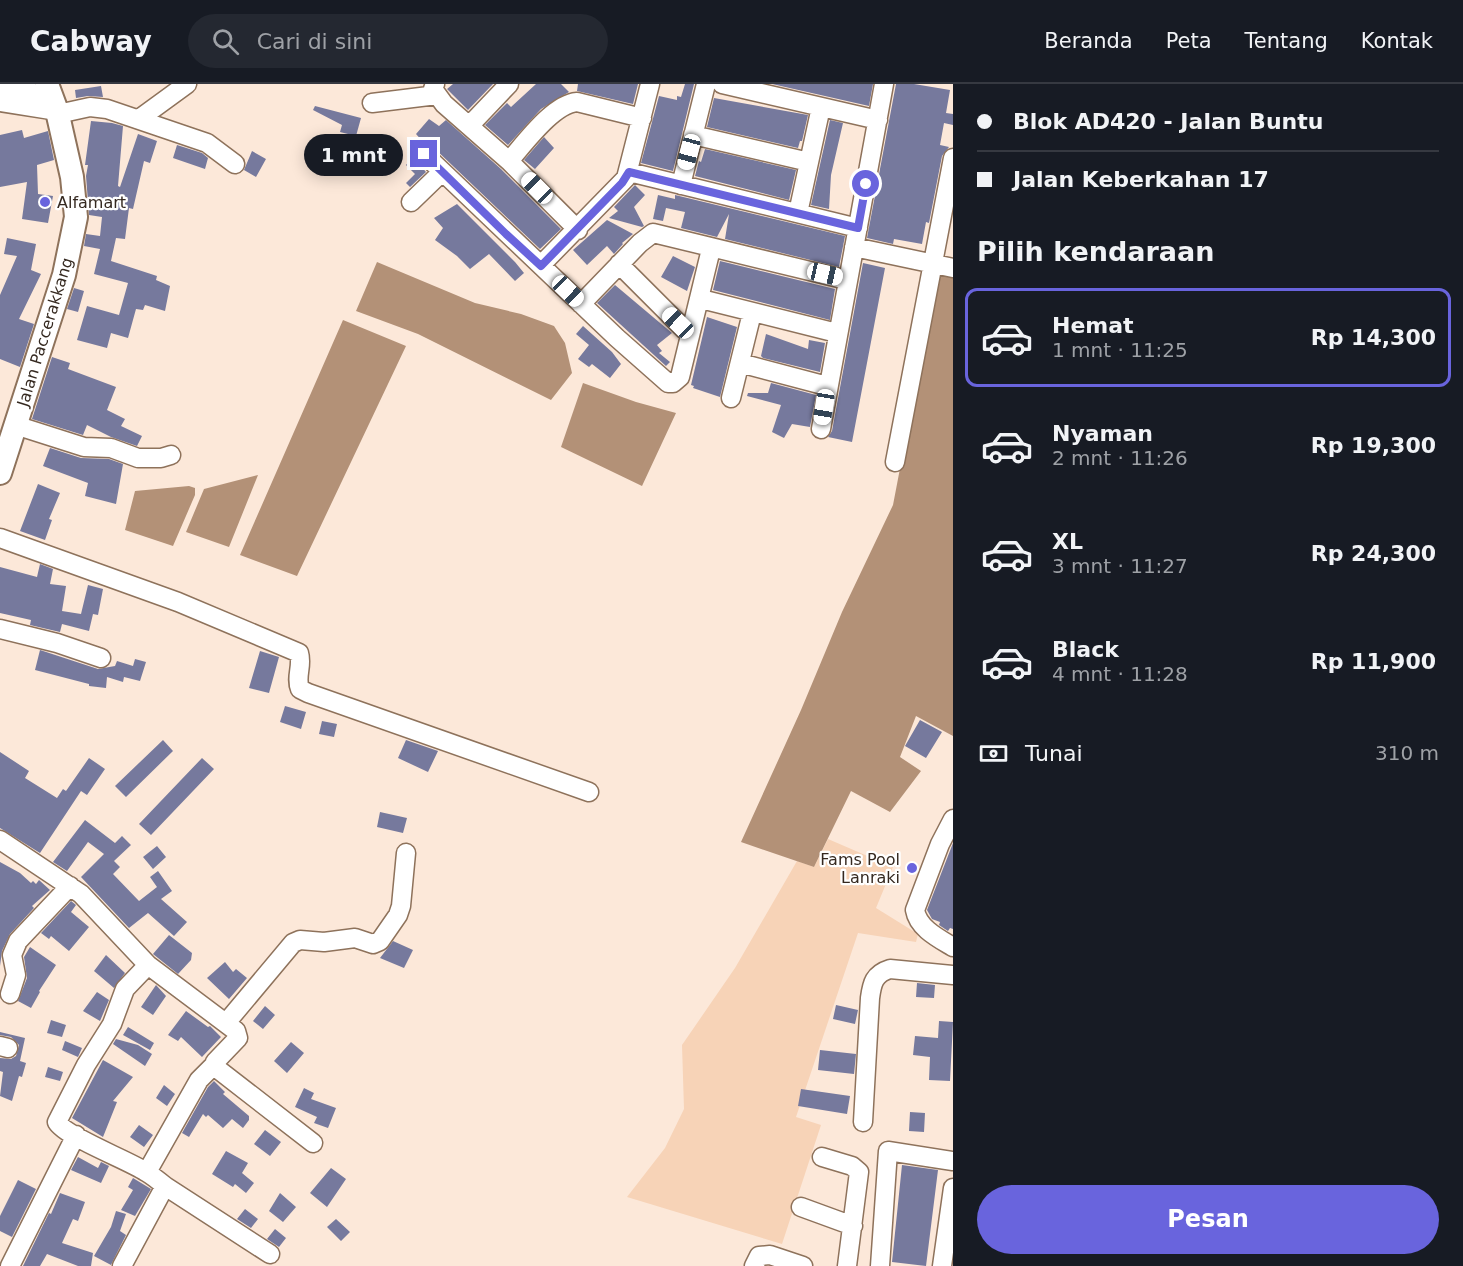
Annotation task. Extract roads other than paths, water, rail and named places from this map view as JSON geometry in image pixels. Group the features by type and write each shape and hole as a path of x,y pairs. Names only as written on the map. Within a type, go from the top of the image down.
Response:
{"main road":[{"name":"Jalan Paccerakkang","path":"1,466 64,275 76,217 72,177 53,101"}],"street":[{"path":"139,119 188,84"},
{"path":"470,125 509,84"},
{"path":"541,266 622,183 629,172 650,84"},
{"path":"681,185 706,84"},
{"path":"722,84 878,120"},
{"path":"820,429 884,84"},
{"path":"0,89 53,101 99,107 139,119 207,143 235,164"},
{"path":"372,103 436,90 578,230"},
{"path":"0,102 53,101"},
{"path":"509,161 550,116 563,106 577,102 642,118"},
{"path":"798,213 821,107"},
{"path":"693,135 809,162"},
{"path":"424,154 668,383 673,383 680,377 701,299 711,249"},
{"path":"895,462 953,158"},
{"path":"411,202 442,172"},
{"path":"629,172 858,228"},
{"path":"582,304 619,264 653,233 711,249 848,280"},
{"path":"854,247 953,268"},
{"path":"619,264 690,335"},
{"path":"701,299 837,333"},
{"path":"731,398 752,313"},
{"path":"740,363 827,386"},
{"path":"15,425 84,447 111,448 138,458 161,458 171,455"},
{"path":"0,538 168,598 299,653 301,660 297,682 300,689 308,693 589,792"},
{"path":"0,629 47,640 101,658"},
{"path":"953,819 947,847 915,910 916,916 924,927 953,947"},
{"path":"1,842 70,886 91,903 148,964 232,1031"},
{"path":"147,1172 194,1088 204,1073 214,1065 232,1031 293,942 300,940 337,941 355,938 373,944 380,941 398,915 406,853"},
{"path":"10,994 16,975 12,955 18,941 70,886"},
{"path":"148,964 125,989 112,1023 86,1065 58,1119 58,1124 147,1172 270,1254"},
{"path":"863,1122 873,980 882,971 890,969 953,975"},
{"path":"214,1065 254,1100 313,1143"},
{"path":"10,1266 76,1135"},
{"path":"880,1266 888,1151 953,1161"},
{"path":"822,1158 852,1166 859,1172 847,1266"},
{"path":"122,1266 165,1186"},
{"path":"942,1266 953,1188"},
{"path":"801,1207 853,1226"},
{"path":"754,1266 759,1256 770,1254 803,1266"}],"place":[{"name":"Alfamart","path":"45,202"},
{"name":"Fams Pool Lanraki","path":"912,868"}]}
